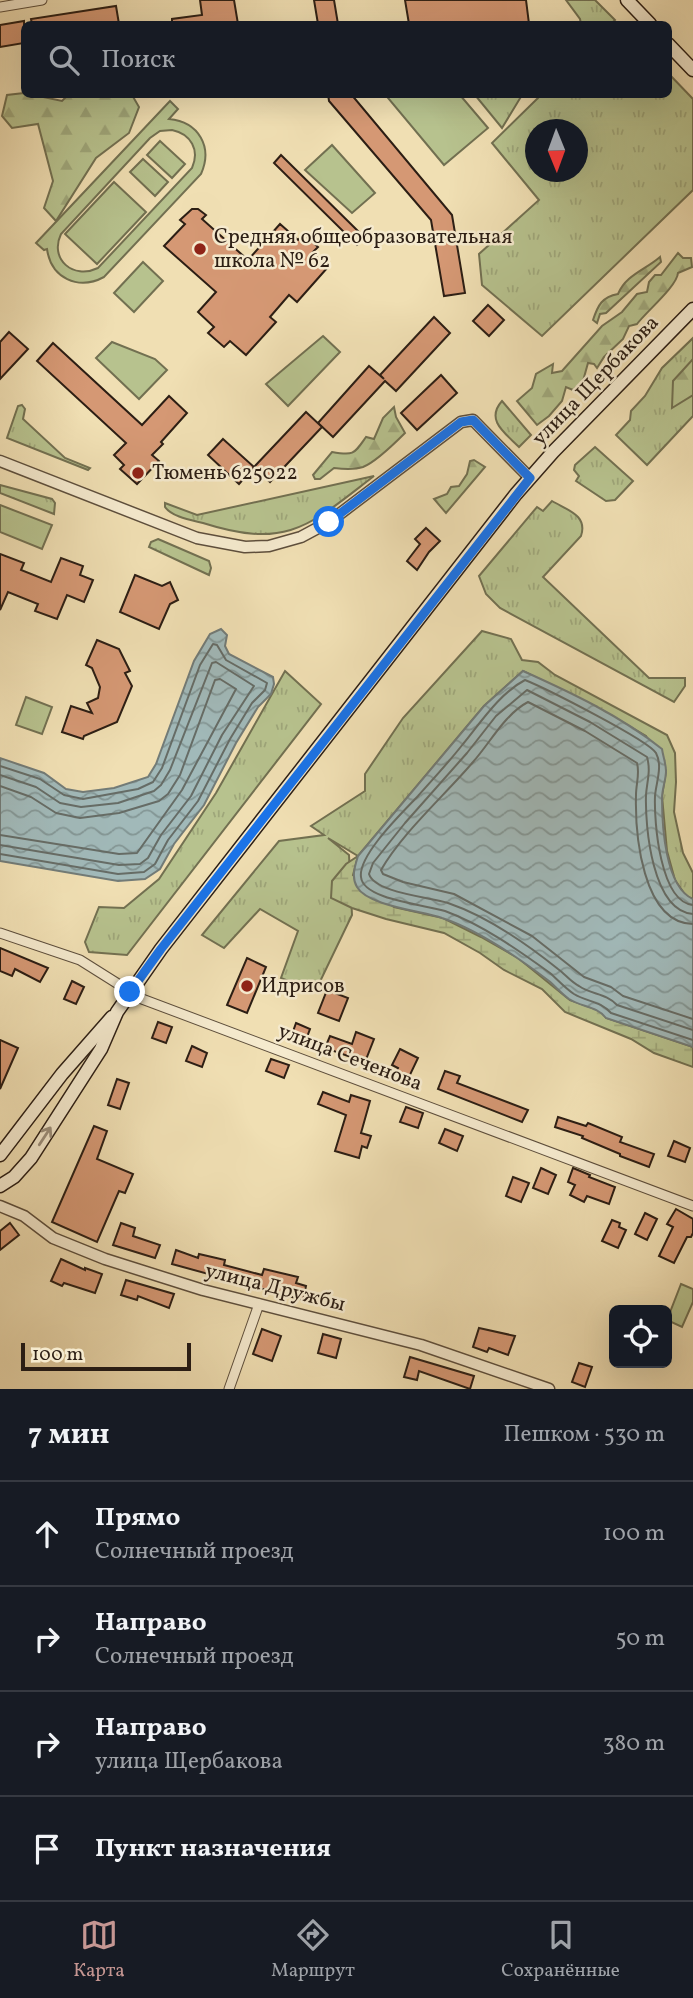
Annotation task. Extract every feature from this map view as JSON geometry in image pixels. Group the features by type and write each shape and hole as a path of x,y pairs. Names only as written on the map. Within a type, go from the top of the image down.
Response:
{"main road":[{"path":"627,0 647,21"},
{"path":"672,48 693,70"},
{"name":"улица Щербакова","path":"0,1186 14,1177 31,1158 101,1049 117,1012 130,992 530,478 693,309"},
{"name":"улица Щербакова","path":"0,1155 83,1047 117,1012"}],"street":[{"path":"0,7 42,0"},
{"path":"0,461 197,538 245,547 269,545 301,537 329,522 461,422 473,420 530,478"},
{"name":"улица Сеченова","path":"0,933 80,960 142,999 693,1206"},
{"name":"улица Дружбы","path":"0,1206 15,1211 53,1238 81,1251 203,1290 421,1345 549,1389"},
{"path":"229,1389 260,1304"}],"green space":[{"path":"566,0 595,0 615,20 580,21"},
{"path":"672,77 693,99 693,190 542,336 482,285 479,254 539,200 492,143 538,98 672,98"},
{"path":"21,93 21,98 62,101 65,98 134,98 139,107 129,133 96,158 56,221 44,208 53,181 38,124 12,128 2,116 7,95"},
{"path":"388,98 463,98 488,128 444,165"},
{"path":"477,98 520,98 502,128"},
{"path":"170,101 178,109 169,119 188,125 201,138 205,154 201,174 104,277 85,283 67,279 54,268 47,249 44,250 36,243","holes":["160,131 179,132 189,139 194,149 192,168 98,268 80,271 66,265 58,252 61,234 150,138"]},
{"path":"160,141 185,164 172,178 147,155"},
{"path":"332,145 375,193 352,213 305,170"},
{"path":"143,159 168,182 155,196 130,172"},
{"path":"114,182 146,212 97,264 65,234"},
{"path":"678,253 683,258 691,258 692,267 678,273 667,291 637,324 629,326 623,339 604,357 597,368 588,363 583,381 573,390 566,387 562,401 537,425 517,401 532,388 536,374 553,364 552,373 562,371 602,326 622,312 637,294 647,292 649,282 655,275 661,275"},
{"path":"660,257 661,262 606,313 600,314 597,323 593,320 604,300 618,294 631,277"},
{"path":"143,262 163,281 134,312 114,293"},
{"path":"323,336 340,352 288,406 266,384"},
{"path":"693,338 693,416 647,465 616,435 630,420 631,411 645,396 662,368"},
{"path":"112,342 155,359 167,370 139,399 96,358"},
{"path":"693,359 693,395 672,408 673,381"},
{"path":"502,401 531,435 519,447 496,420 497,408"},
{"path":"22,405 25,409 23,419 65,458 90,468 88,470 7,438 18,406"},
{"path":"394,407 405,433 391,446 363,467 334,468 320,479 315,479 313,475 332,452 353,452 366,437 374,439 383,418"},
{"path":"595,447 633,481 615,500 606,501 576,481 579,476 574,470 575,465"},
{"path":"474,460 485,467 446,513 434,499 447,494 451,487 459,486 467,474 470,461"},
{"path":"374,476 314,520 278,533 232,531 182,518 165,507 165,503 197,515"},
{"path":"0,485 52,499 55,503 54,514 0,493"},
{"path":"552,501 575,514 582,523 582,529 581,536 543,577 649,678 685,678 685,686 674,702 500,608 486,594 479,576 537,507 543,511"},
{"path":"0,505 52,525 42,549 0,532"},
{"path":"158,539 209,561 209,575 149,547 151,542"},
{"path":"482,631 511,639 522,660 538,662 555,675 667,735 675,753 674,812 683,853 693,873 693,899 686,896 675,880 667,851 662,796 666,771 646,736 598,708 523,671 484,706 358,856 328,838 349,855 352,915 315,992 281,978 298,931 260,909 224,948 202,935 279,841 324,835 311,826 365,791 365,774 403,718"},
{"path":"285,671 321,704 127,955 89,952 85,942 99,907 124,908 159,879 216,793"},
{"path":"26,697 52,707 42,734 16,725"},
{"path":"358,856 353,875 394,907 443,918 518,958 570,1000 601,1011 606,1018 693,1047 693,1067 654,1053 631,1039 565,1012 542,989 504,970 444,933 386,919 331,898 332,881 346,864"},
{"path":"681,1284 693,1289 693,1302 682,1327 672,1322 672,1307"}],"water":[{"path":"221,629 227,635 225,646 229,654 273,677 274,684 271,694 258,707 236,743 204,805 174,844 160,869 145,879 118,881 0,861 0,758 44,773 66,789 83,792 114,788 148,777 156,764 194,661 210,634"},
{"path":"523,671 612,715 662,749 666,771 662,798 667,854 676,882 693,899 693,1047 606,1018 598,1011 569,999 537,972 483,937 442,918 372,899 363,894 355,883 354,872 358,856 484,706"}],"building":[{"path":"200,0 234,0 238,21 172,21 202,15"},
{"path":"314,0 334,0 338,21 318,21"},
{"path":"405,0 526,0 529,21 408,21"},
{"path":"116,6 118,21 31,21"},
{"path":"21,22 21,44 0,47 0,25"},
{"path":"329,98 354,98 452,215 465,293 444,296 431,220"},
{"path":"281,155 365,238 357,245 274,163"},
{"path":"192,209 198,209 206,215 202,219 248,260 280,224 298,240 304,234 318,247 312,253 328,267 297,302 289,295 270,317 276,322 246,355 230,341 224,347 208,333 214,327 198,312 216,292 164,246 185,224 180,220"},
{"path":"488,305 504,320 489,336 473,321"},
{"path":"434,317 450,333 396,391 385,381 333,437 318,423 369,366 384,379 380,375"},
{"path":"9,332 28,349 0,379 0,342"},
{"path":"53,343 142,425 169,396 187,413 152,455 159,461 137,484 120,469 124,465 114,455 126,443 37,361"},
{"path":"441,375 457,393 417,430 401,413"},
{"path":"306,412 322,427 270,482 254,467"},
{"path":"223,439 254,467 239,484 208,455"},
{"path":"426,528 440,541 417,570 407,561 420,544 415,539"},
{"path":"0,554 24,563 21,570 51,582 61,558 83,566 80,575 93,580 84,602 67,595 57,619 35,611 38,604 8,592 0,610"},
{"path":"135,575 162,586 170,582 178,600 170,604 159,629 120,612"},
{"path":"97,640 119,649 130,671 125,673 132,686 117,722 84,736 83,739 62,732 71,706 92,713 87,703 98,698 100,687 92,668 86,665"},
{"path":"0,948 48,968 40,982 15,969 12,976 0,971"},
{"name":"Идрисов","path":"247,958 266,967 247,1013 227,1005"},
{"path":"72,981 84,987 76,1004 64,999"},
{"path":"327,990 348,998 339,1021 318,1013"},
{"path":"158,1022 172,1027 166,1043 152,1038"},
{"path":"296,1023 310,1029 304,1045 290,1040"},
{"path":"356,1032 374,1039 365,1062 325,1048 330,1036 352,1044"},
{"path":"0,1040 18,1048 0,1089"},
{"path":"192,1046 207,1053 202,1067 186,1061"},
{"path":"400,1049 418,1058 408,1079 396,1073 398,1068 392,1065"},
{"path":"271,1059 289,1065 284,1078 266,1071"},
{"path":"445,1071 460,1076 457,1083 528,1110 522,1122 438,1089"},
{"path":"117,1079 129,1083 120,1109 108,1105"},
{"path":"323,1092 349,1102 351,1095 370,1101 361,1133 371,1136 367,1148 362,1146 359,1158 335,1151 346,1115 318,1104"},
{"path":"406,1107 423,1113 418,1128 400,1122"},
{"path":"558,1117 586,1126 588,1123 622,1137 620,1142 654,1154 649,1167 620,1156 582,1138 583,1136 555,1127"},
{"path":"94,1126 107,1131 97,1159 133,1174 125,1193 119,1191 97,1242 52,1222"},
{"path":"445,1129 463,1136 457,1151 439,1143"},
{"path":"674,1141 690,1148 685,1162 668,1156"},
{"path":"541,1168 556,1175 548,1194 533,1188"},
{"path":"573,1168 615,1187 609,1204 587,1196 584,1202 570,1195 575,1185 568,1182"},
{"path":"513,1177 529,1183 521,1202 506,1196"},
{"path":"676,1209 693,1219 693,1233 691,1237 687,1237 674,1263 659,1256 673,1227 667,1224"},
{"path":"645,1213 657,1219 647,1240 635,1234"},
{"path":"612,1220 620,1223 619,1227 626,1230 618,1248 602,1241"},
{"path":"10,1223 19,1235 0,1250 0,1231"},
{"path":"121,1223 135,1228 133,1236 160,1245 155,1258 113,1245"},
{"path":"176,1250 198,1258 199,1254 225,1260 224,1265 262,1275 264,1269 298,1277 296,1283 306,1286 303,1300 172,1264"},
{"path":"61,1259 102,1274 95,1293 51,1281"},
{"path":"126,1280 174,1294 169,1308 138,1296 137,1300 121,1295"},
{"path":"479,1328 515,1336 508,1355 489,1348 487,1352 473,1347"},
{"path":"262,1329 281,1336 272,1361 253,1354"},
{"path":"323,1334 341,1339 336,1358 318,1353"},
{"path":"410,1357 474,1376 470,1389 419,1371 417,1380 404,1377"},
{"path":"579,1363 592,1367 585,1387 572,1382"}],"place":[{"name":"Средняя общеобразовательная школа № 62","path":"200,249"},
{"name":"Тюмень 625022","path":"138,473"},
{"name":"Идрисов","path":"247,986"}],"route":[{"path":"130,992 530,478 473,420 461,422 329,522"}]}
